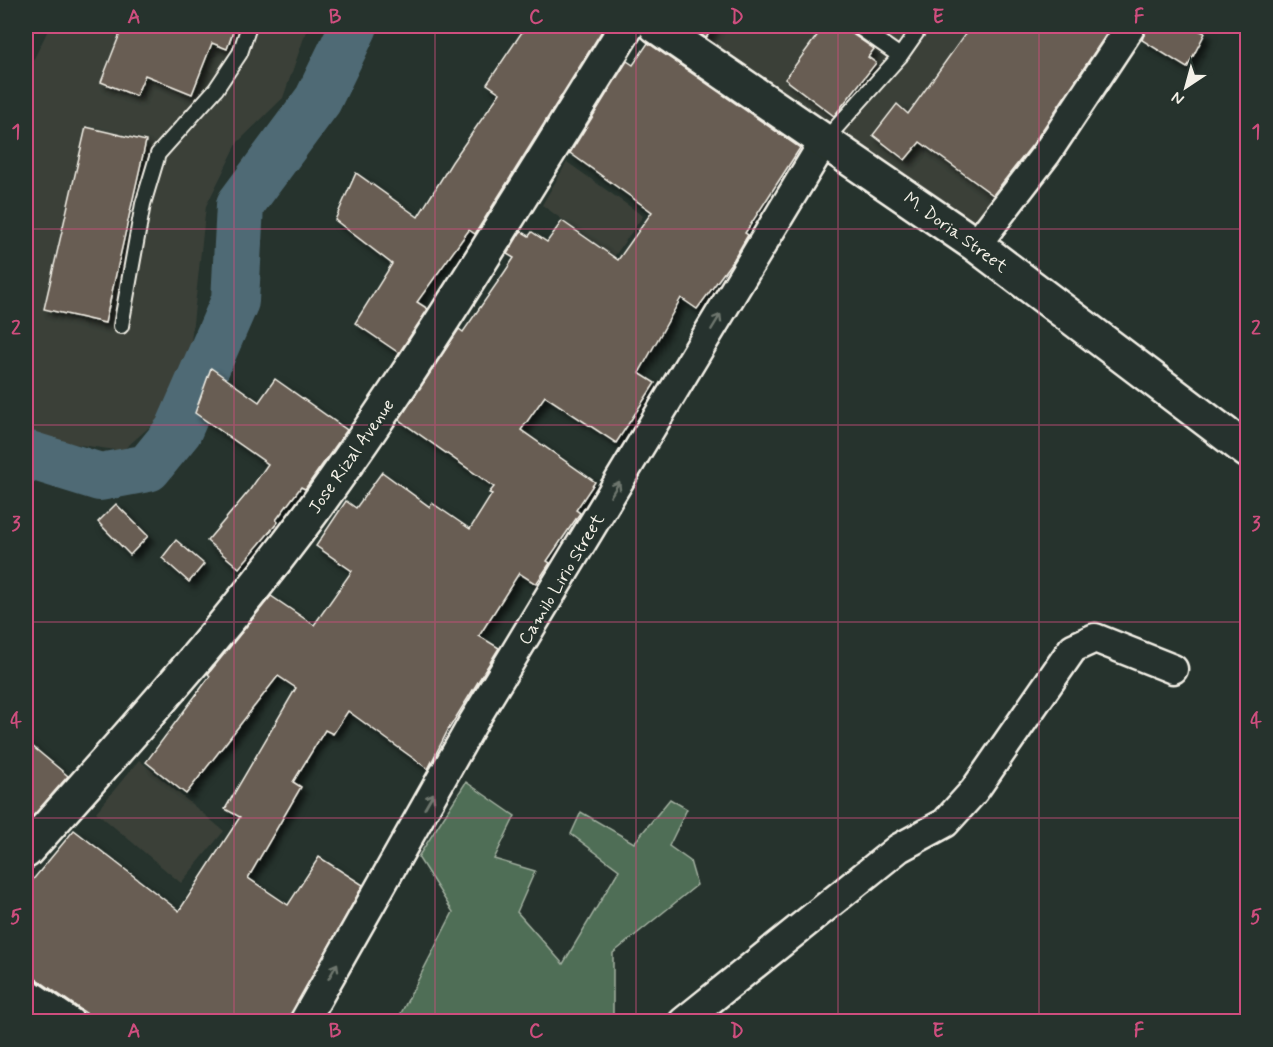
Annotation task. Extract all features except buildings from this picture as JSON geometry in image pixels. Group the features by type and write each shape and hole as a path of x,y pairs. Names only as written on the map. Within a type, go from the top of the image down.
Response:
{"main road":[{"name":"Jose Rizal Avenue","path":"26,851 227,623 316,507 409,374 627,26"},
{"name":"M. Doria Street","path":"656,26 976,245 1248,451"}],"street":[{"path":"976,245 1046,154 1131,26"},
{"name":"Camilo Lirio Street","path":"315,1018 474,721 825,140"},
{"path":"683,1022 899,848 945,823 974,791 1073,648 1095,638 1173,669"},
{"path":"26,992 70,1022"}],"lane":[{"path":"121,327 143,204 158,154 216,88 240,53 249,26"},
{"path":"857,26 900,56"},
{"path":"825,140 900,56 921,26"}],"shaded area":[{"path":"50,26 308,26 283,98 238,142 206,206 185,396 122,451 26,437 26,75"},
{"path":"681,26 1117,26 980,226"},
{"path":"567,162 643,216 614,257 542,205"},
{"path":"139,760 224,831 181,883 96,812"}],"green space":[{"path":"466,782 515,816 494,859 535,871 517,912 563,964 619,870 571,834 581,812 634,843 670,799 687,809 669,846 690,861 697,885 613,953 613,1021 595,1021 587,1016 580,1022 397,1021 453,912 418,857"}],"waterway":[{"path":"26,456 100,477 148,468 178,431 235,301 240,205 318,100 354,26"}]}
